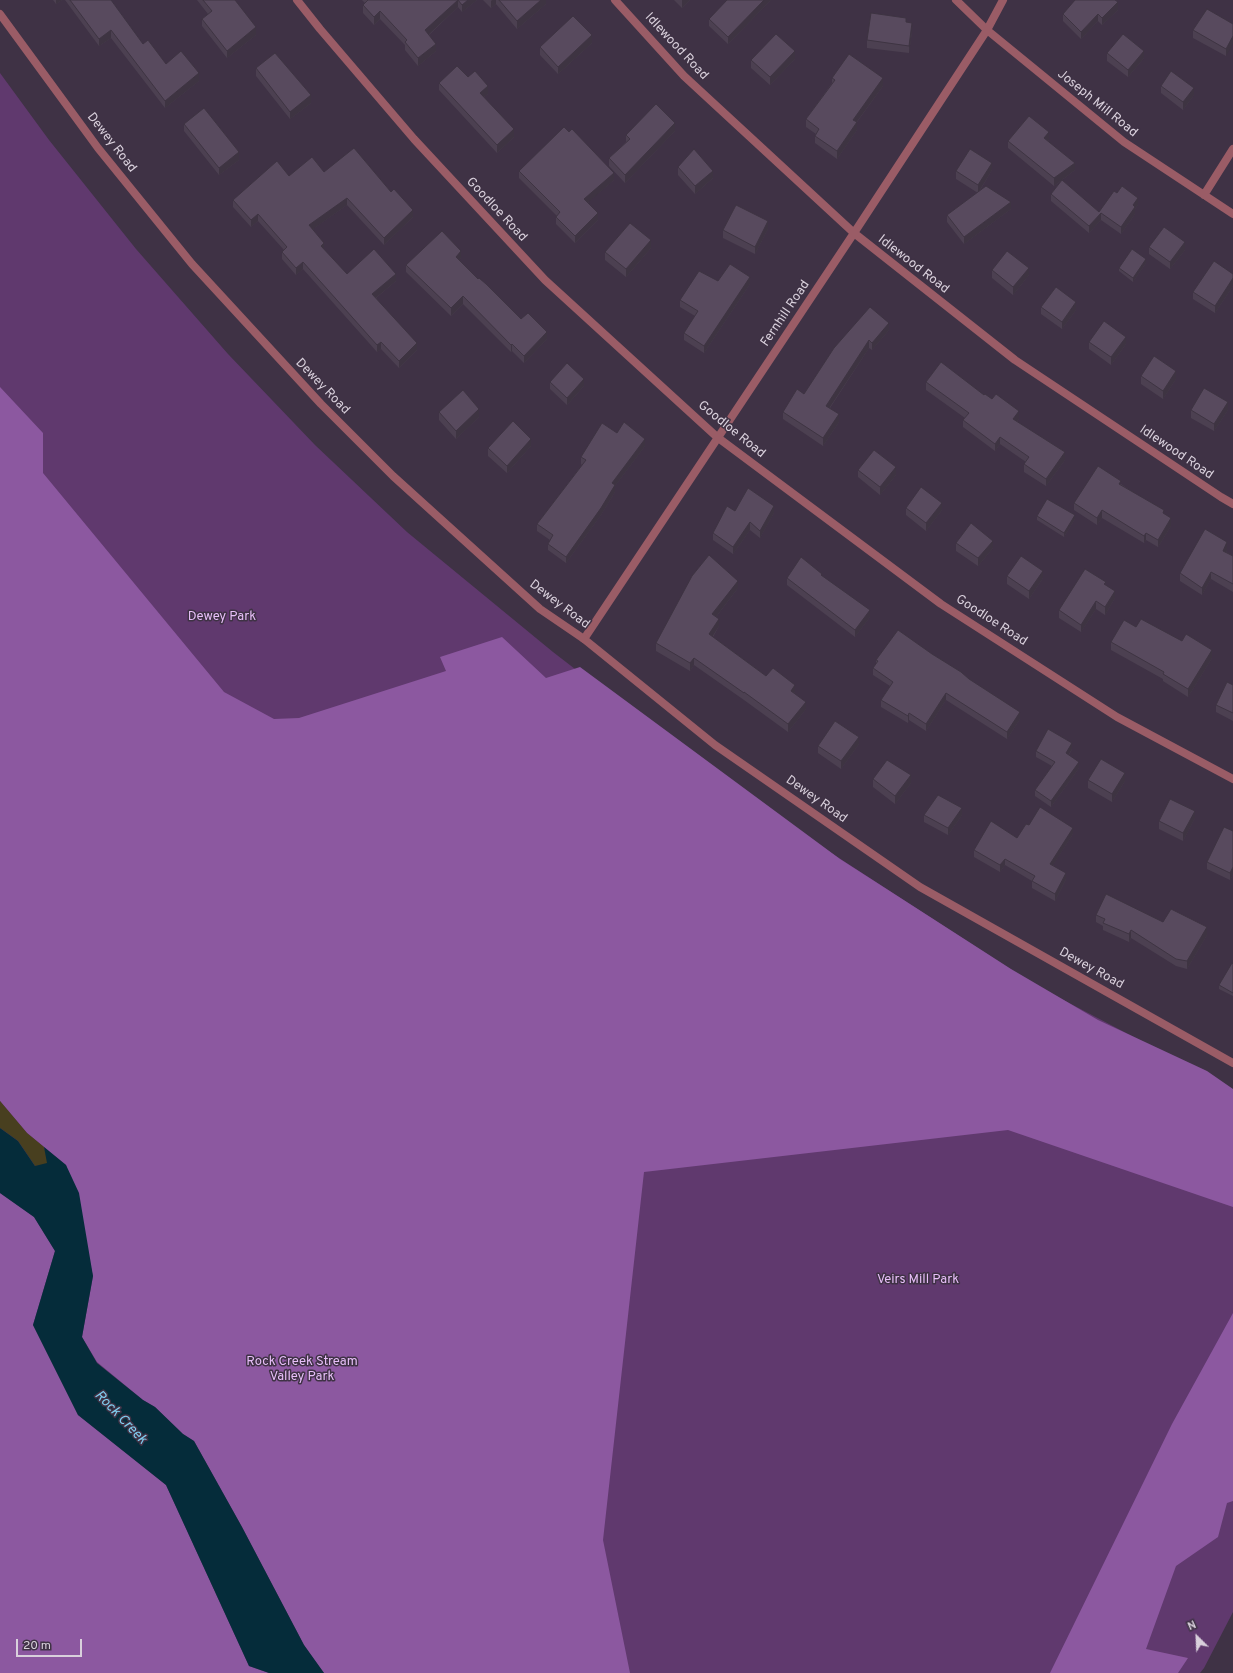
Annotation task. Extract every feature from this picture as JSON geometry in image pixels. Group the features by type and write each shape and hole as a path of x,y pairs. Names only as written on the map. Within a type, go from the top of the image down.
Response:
{"street":[{"name":"Goodloe Road","path":"297,0 414,139 545,280 717,437 941,604 1117,717 1233,779"},
{"name":"Idlewood Road","path":"615,0 684,76 854,233 1014,360 1233,504"},
{"name":"Joseph Mill Road","path":"956,0 986,30 1124,142 1233,214"},
{"name":"Fernhill Road","path":"584,639 854,233 986,30 1003,0"},
{"name":"Dewey Road","path":"0,14 98,148 192,264 321,404 393,476 540,609 584,639 715,745 920,887 1233,1062"},
{"path":"1204,195 1233,149"}],"green space":[{"path":"0,73 49,140 136,249 228,354 315,445 407,532 553,652 719,780 1033,984 1208,1076 1233,1092 1233,1612 1200,1673 0,1673"},
{"name":"Rock Creek Stream Valley Park","path":"0,387 43,433 43,473 224,692 274,719 299,718 446,671 440,657 502,637 546,678 580,667 840,859 1011,969 1098,1020 1207,1071 1233,1089 1233,1207 1008,1130 644,1172 603,1540 630,1673 324,1673 304,1645 242,1527 194,1441 183,1434 155,1407 143,1400 97,1362 82,1337 93,1276 66,1165 27,1133 0,1101"},
{"path":"0,1193 34,1217 55,1251 33,1325 78,1415 166,1485 249,1666 269,1673 0,1673"},
{"path":"1233,1313 1233,1501 1227,1503 1218,1537 1176,1566 1146,1649 1188,1658 1178,1673 1050,1673 1172,1424"}],"sand":[{"path":"0,1101 27,1133 44,1147 49,1165 35,1166 18,1141 0,1128"}],"water":[{"name":"Rock Creek","path":"0,1128 18,1141 35,1166 47,1163 44,1147 66,1165 79,1193 93,1276 82,1337 97,1363 143,1400 155,1407 183,1434 194,1441 242,1527 304,1645 324,1673 269,1673 249,1666 166,1485 78,1415 33,1325 55,1251 34,1217 0,1193"}],"building":[{"path":"70,0 111,0 143,44 148,40 166,64 181,51 199,73 165,101 111,30 99,39"},
{"path":"203,0 235,0 256,27 227,51 202,19 212,11"},
{"path":"368,0 458,0 425,30 436,44 418,58 405,42 407,40 380,11 374,17 363,5"},
{"path":"458,0 468,0 462,5"},
{"path":"499,0 541,0 517,21"},
{"path":"727,0 764,0 728,37 709,19"},
{"path":"1075,0 1115,0 1118,2 1102,18 1098,14 1081,32 1063,14"},
{"path":"1207,9 1233,24 1233,36 1226,49 1193,30"},
{"path":"871,13 906,18 906,22 912,23 909,46 867,40"},
{"path":"573,16 592,35 558,67 540,47"},
{"path":"776,34 795,51 770,77 751,60"},
{"path":"1123,34 1144,51 1128,70 1107,53"},
{"path":"275,53 311,95 290,112 256,68"},
{"path":"849,54 883,78 853,120 857,122 837,151 815,136 819,129 806,119 835,80 832,78"},
{"path":"457,66 468,77 475,71 488,86 480,93 514,129 497,145 439,83"},
{"path":"1171,71 1194,88 1183,102 1161,86"},
{"path":"656,104 675,123 625,175 609,158 630,139 626,135"},
{"path":"204,108 239,152 219,168 184,124"},
{"path":"1029,116 1049,132 1044,138 1075,163 1054,178 1008,141"},
{"path":"564,127 569,132 572,129 614,173 584,199 598,213 575,236 556,217 560,212 519,171"},
{"path":"354,148 391,192 394,189 413,210 384,238 347,198 309,225 324,243 321,246 347,274 374,249 396,274 372,294 417,343 399,361 381,342 377,345 303,262 296,268 282,252 287,247 258,214 251,220 233,200 277,161 289,176 312,157 324,172"},
{"path":"694,149 713,171 695,186 678,167"},
{"path":"970,149 992,163 978,185 956,171"},
{"path":"1062,180 1099,212 1114,191 1117,193 1122,186 1138,198 1133,205 1135,207 1121,227 1101,213 1089,226 1051,194"},
{"path":"986,186 1011,202 964,237 947,215"},
{"path":"736,205 768,221 755,247 723,230"},
{"path":"630,223 651,240 626,269 605,252"},
{"path":"1164,227 1185,242 1170,262 1149,247"},
{"path":"442,231 461,251 456,257 478,279 479,278 486,284 521,319 528,313 547,332 524,356 512,344 511,345 463,296 451,308 406,265"},
{"path":"1132,249 1146,259 1133,278 1119,268"},
{"path":"1007,251 1029,268 1013,287 992,270"},
{"path":"1214,261 1233,274 1233,278 1215,306 1193,292"},
{"path":"730,264 750,277 704,346 684,333 698,311 680,300 699,271 718,281"},
{"path":"1056,287 1076,302 1062,322 1041,307"},
{"path":"870,307 889,323 872,343 869,340 826,406 839,414 823,438 783,412 797,389 804,394 834,348"},
{"path":"1104,321 1126,337 1111,357 1089,342"},
{"path":"1154,356 1176,371 1163,391 1141,376"},
{"path":"941,362 984,395 985,394 992,399 996,394 1019,411 1013,419 1065,452 1046,479 1024,464 1029,457 1000,437 995,444 963,420 969,413 926,382"},
{"path":"567,363 584,379 567,398 550,382"},
{"path":"1204,388 1228,402 1214,424 1191,410"},
{"path":"463,390 479,409 456,431 439,412"},
{"path":"513,421 531,439 507,466 488,448"},
{"path":"624,422 645,439 612,483 615,485 601,508 566,557 548,544 553,535 537,524 586,460 581,457 602,423 617,433"},
{"path":"874,450 896,467 880,487 858,470"},
{"path":"1098,466 1121,481 1119,484 1164,510 1163,513 1171,518 1158,540 1146,533 1144,536 1102,510 1097,518 1074,503"},
{"path":"921,487 942,503 926,523 906,508"},
{"path":"748,488 774,506 760,531 750,522 733,547 713,533 727,506 735,511"},
{"path":"1047,499 1075,515 1064,533 1037,516"},
{"path":"971,523 993,541 978,558 956,543"},
{"path":"1205,529 1227,542 1223,551 1233,556 1233,584 1211,572 1202,588 1180,573"},
{"path":"709,555 738,581 712,614 719,619 709,634 766,676 773,668 795,685 791,691 806,702 788,724 694,658 690,663 656,643 692,576"},
{"path":"1021,556 1043,571 1029,591 1007,576"},
{"path":"801,557 822,574 821,575 870,610 855,630 787,578"},
{"path":"1085,569 1106,582 1104,584 1115,591 1105,607 1096,601 1081,625 1059,610"},
{"path":"1141,619 1182,641 1186,634 1212,650 1188,689 1163,674 1164,672 1111,642 1124,620 1136,627"},
{"path":"898,630 1020,712 1007,732 946,693 926,724 909,713 908,716 881,700 893,682 873,668 878,661 876,660"},
{"path":"1227,682 1233,685 1233,713 1216,705"},
{"path":"835,721 859,737 841,761 818,746"},
{"path":"1048,729 1072,743 1066,753 1079,762 1051,801 1035,790 1055,762 1036,751"},
{"path":"1101,759 1125,773 1112,794 1088,780"},
{"path":"887,760 911,775 895,796 873,779"},
{"path":"938,795 962,808 948,828 924,815"},
{"path":"1170,799 1195,811 1183,833 1159,821"},
{"path":"1040,807 1073,828 1050,864 1066,873 1055,894 1032,881 1035,876 1005,859 1000,865 974,850 991,821 1017,838 1026,824 1029,825"},
{"path":"1224,827 1233,831 1233,867 1230,873 1207,862"},
{"path":"1106,894 1163,922 1171,909 1207,927 1187,961 1176,959 1131,930 1129,934 1103,923 1105,919 1096,915"},
{"path":"1232,963 1233,964 1233,993 1219,985"}],"park label":[{"name":"Dewey Park","path":"222,617"},
{"name":"Veirs Mill Park","path":"918,1280"}]}
